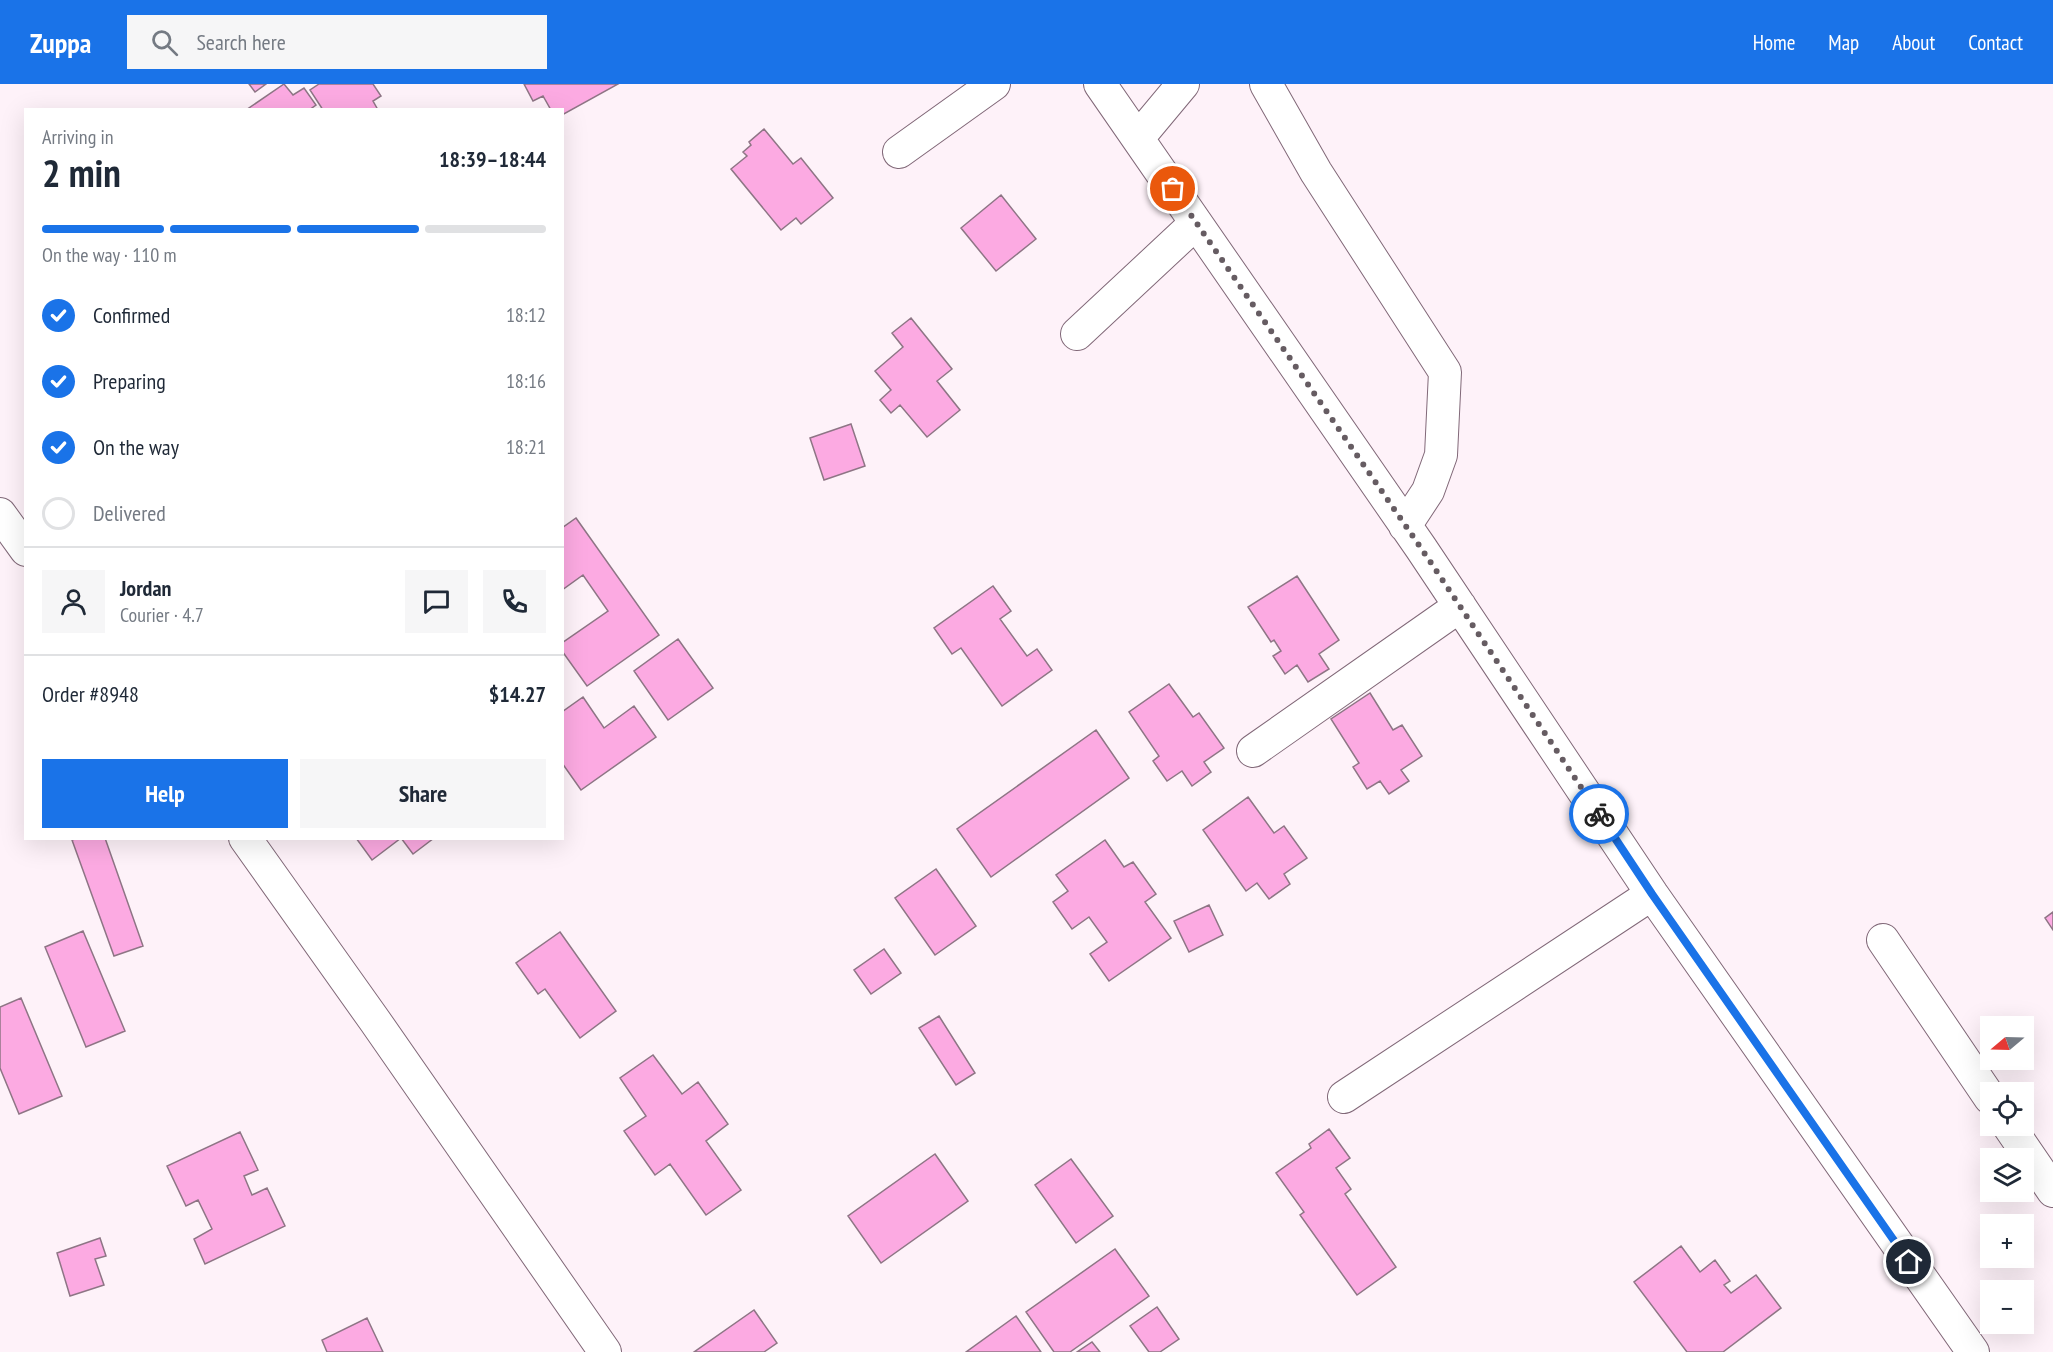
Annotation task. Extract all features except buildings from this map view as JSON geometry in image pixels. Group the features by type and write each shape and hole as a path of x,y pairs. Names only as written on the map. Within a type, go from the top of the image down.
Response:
{"street":[{"path":"899,152 994,84"},
{"path":"1100,84 1460,606 1652,894 1973,1352"},
{"path":"1138,138 1183,84"},
{"path":"1266,84 1316,172 1445,372 1441,455 1428,491 1405,526"},
{"path":"1077,334 1197,223"},
{"path":"0,514 24,547"},
{"path":"1253,751 1460,606"},
{"path":"246,840 382,1030 605,1352"},
{"path":"1344,1097 1652,894"},
{"path":"1883,940 1980,1083"},
{"path":"2016,1136 2053,1191"}],"way so far":[{"path":"1173,189 1421,548 1599,814"}],"route":[{"path":"1599,814 1652,894 1909,1262"}]}
